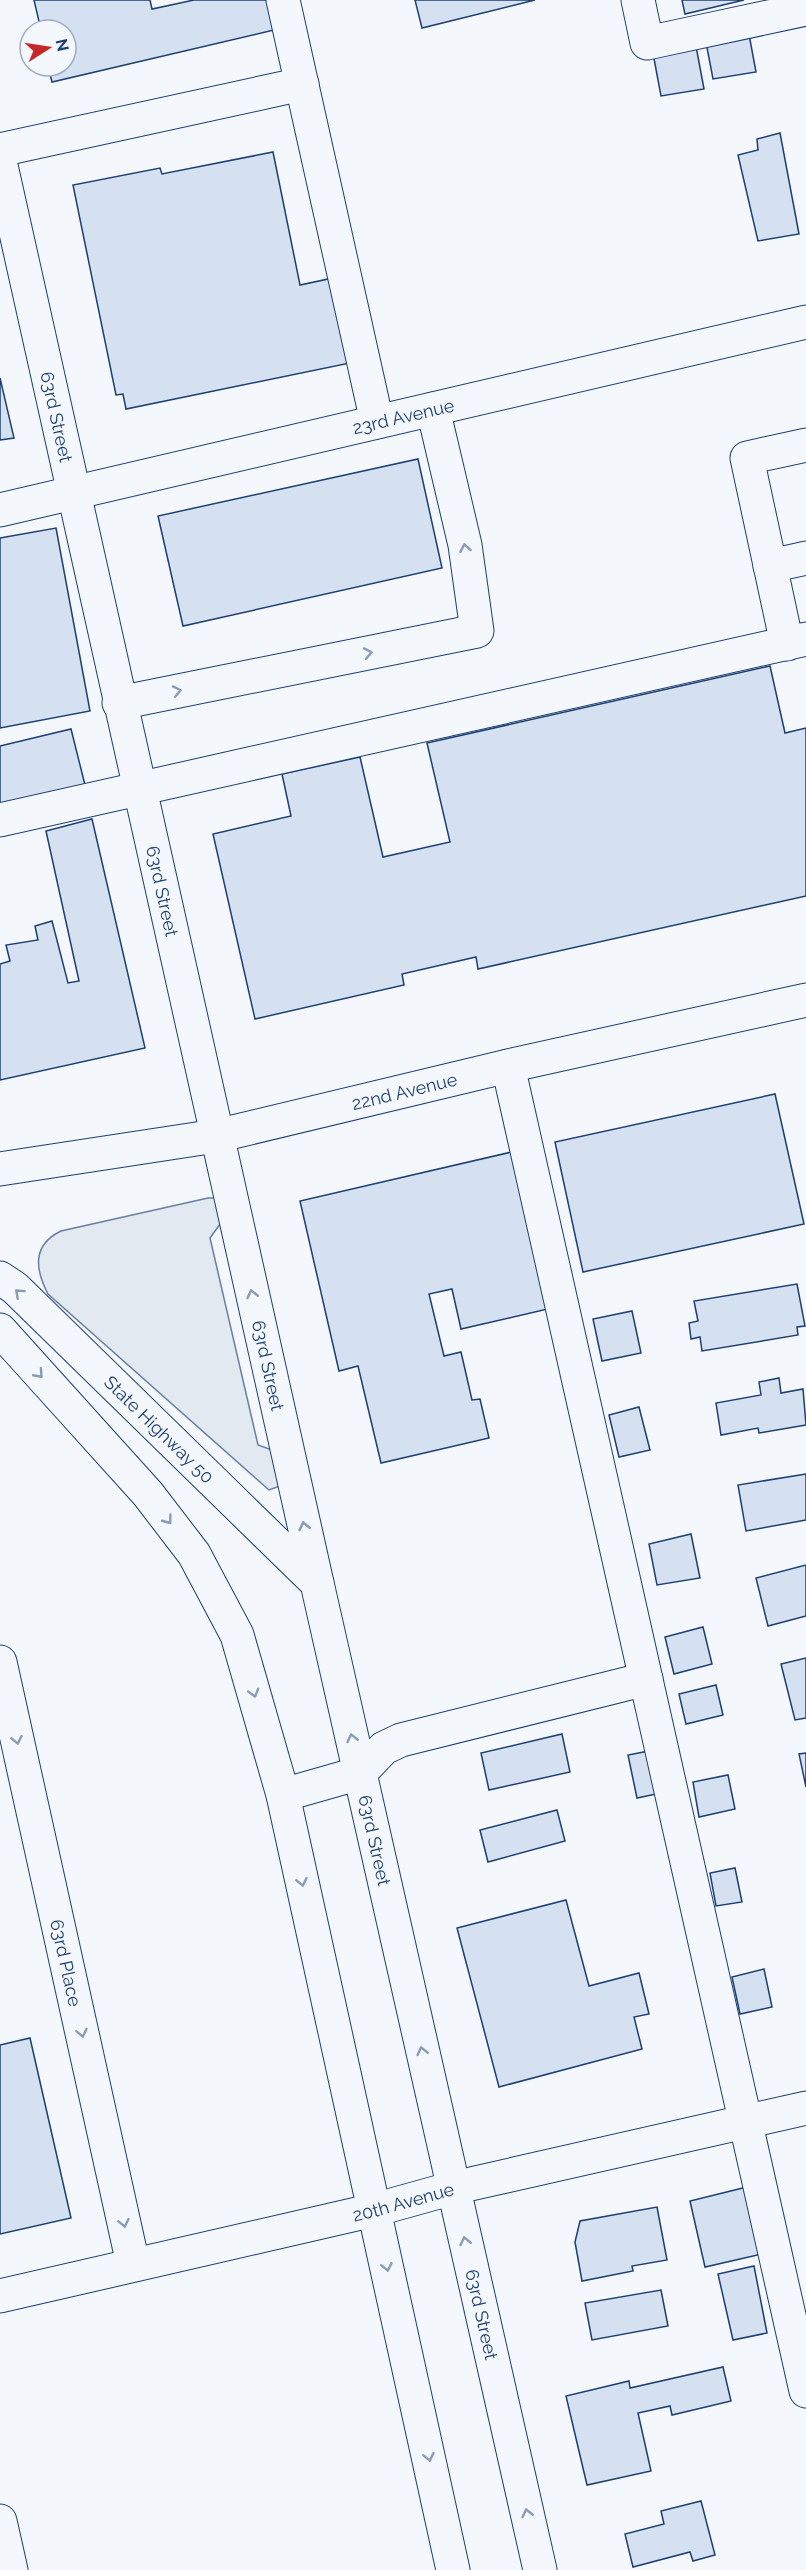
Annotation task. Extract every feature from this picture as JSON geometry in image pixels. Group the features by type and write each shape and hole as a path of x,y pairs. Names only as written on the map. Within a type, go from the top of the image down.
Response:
{"street":[{"path":"283,0 377,422"},
{"path":"638,0 647,43 806,9"},
{"path":"0,150 302,84"},
{"name":"63rd Street","path":"0,161 216,1136 540,2570"},
{"name":"23rd Avenue","path":"0,510 806,322"},
{"path":"119,703 477,631 465,545 433,409"},
{"path":"0,820 797,642 770,566 747,458 806,445"},
{"path":"770,566 806,558"},
{"name":"22nd Avenue","path":"0,1169 216,1136 508,1066 805,1005"},
{"path":"508,1066 806,2391"},
{"name":"State Highway 50","path":"0,1278 15,1288 317,1583"},
{"path":"0,1330 148,1494 194,1554 237,1635 283,1795 453,2570"},
{"name":"63rd Place","path":"0,1662 133,2264"},
{"path":"283,1795 360,1773 384,1748 401,1740 646,1679"},
{"name":"20th Avenue","path":"0,2296 374,2210 453,2188 806,2108"},
{"path":"0,2521 9,2570"}],"shaded area":[{"path":"216,1198 223,1220 210,1238 258,1445 272,1450 280,1486 269,1490 48,1294 40,1276 41,1250 45,1243 61,1231"}],"building":[{"path":"34,0 150,0 152,9 194,0 268,0 274,30 78,76 78,18 38,18"},
{"path":"415,0 535,0 422,28"},
{"path":"682,0 744,0 685,14"},
{"path":"748,29 756,72 713,79 705,37"},
{"path":"695,41 704,89 661,96 652,48"},
{"path":"51,78 69,78 52,82"},
{"path":"780,133 799,234 758,241 738,155 758,150 757,139"},
{"path":"273,152 300,285 333,278 350,363 126,409 123,394 116,395 73,185 160,168 162,174"},
{"path":"0,378 14,438 0,440"},
{"path":"418,459 442,568 183,626 158,516"},
{"path":"56,528 90,711 0,728 0,538"},
{"path":"770,666 785,733 806,728 806,896 478,969 476,957 402,974 404,985 255,1019 213,834 291,816 282,774 360,757 383,857 450,842 427,743"},
{"path":"71,729 85,785 0,805 0,746"},
{"path":"92,819 145,1048 0,1080 0,964 10,961 6,945 38,940 35,926 52,921 68,983 79,981 46,831"},
{"path":"775,1094 804,1224 583,1272 555,1142"},
{"path":"516,1151 552,1308 461,1329 452,1289 429,1294 444,1356 461,1352 472,1400 480,1399 489,1438 381,1463 358,1366 339,1371 300,1201"},
{"path":"797,1284 805,1326 797,1327 798,1335 702,1351 700,1337 691,1339 689,1323 698,1321 694,1301"},
{"path":"632,1311 641,1353 602,1361 593,1319"},
{"path":"779,1378 781,1393 803,1389 806,1425 759,1433 758,1428 721,1435 716,1403 761,1395 759,1382"},
{"path":"639,1407 650,1450 619,1457 609,1415"},
{"path":"806,1474 806,1520 746,1531 738,1485"},
{"path":"691,1534 700,1578 657,1585 649,1544"},
{"path":"806,1565 806,1616 768,1626 756,1578"},
{"path":"703,1627 712,1664 674,1674 665,1637"},
{"path":"806,1658 806,1718 795,1720 781,1664"},
{"path":"716,1685 723,1715 686,1724 679,1694"},
{"path":"562,1734 570,1772 489,1790 481,1753"},
{"path":"654,1750 661,1793 637,1798 628,1755"},
{"path":"806,1753 806,1787 799,1754"},
{"path":"728,1775 735,1809 699,1817 693,1782"},
{"path":"557,1810 565,1841 488,1862 480,1830"},
{"path":"735,1868 742,1902 716,1906 710,1873"},
{"path":"566,1900 589,1986 639,1973 649,2014 634,2017 642,2049 499,2087 457,1928"},
{"path":"764,1969 772,2007 740,2014 732,1977"},
{"path":"30,2038 71,2218 0,2234 0,2045"},
{"path":"751,2186 766,2253 705,2267 690,2201"},
{"path":"657,2207 667,2260 632,2266 633,2271 582,2281 575,2242 580,2221"},
{"path":"754,2266 767,2333 733,2340 718,2274"},
{"path":"661,2290 668,2326 592,2340 585,2303"},
{"path":"723,2367 731,2401 672,2415 670,2406 638,2413 651,2471 587,2485 566,2396 629,2381 630,2388"},
{"path":"701,2501 715,2555 693,2561 690,2552 633,2567 625,2534 664,2524 661,2511"}]}
